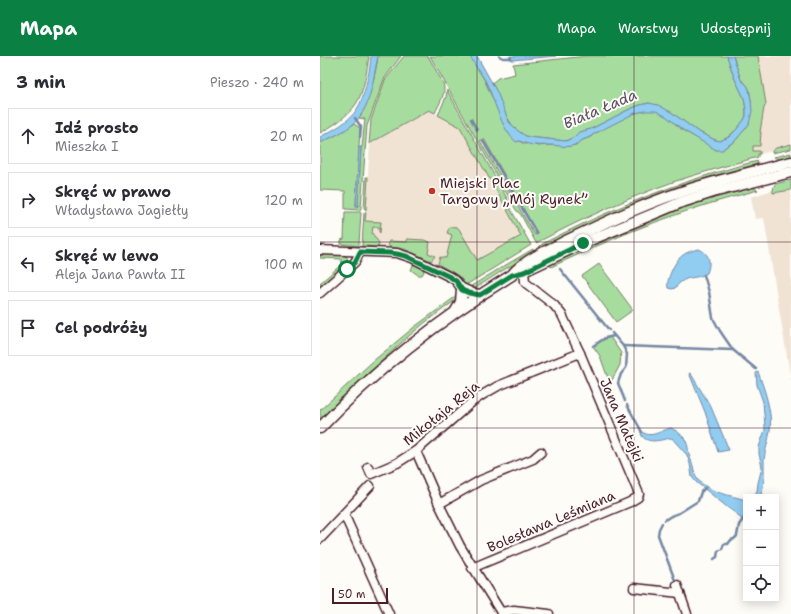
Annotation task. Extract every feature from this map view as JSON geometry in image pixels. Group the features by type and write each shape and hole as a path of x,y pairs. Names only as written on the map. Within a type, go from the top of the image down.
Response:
{"main road":[{"path":"320,428 354,394 418,340 480,295 545,252 636,209 696,187 791,162"},
{"path":"512,275 525,277 583,243 682,202 713,192 791,172"},
{"path":"456,312 461,302 462,290 480,295"}],"street":[{"path":"320,250 390,253 406,256 450,277 456,281 462,290"},
{"path":"320,293 355,262 360,252"},
{"name":"Jana Matejki","path":"525,277 527,284 554,305 559,310 566,322 639,494 638,497"},
{"name":"Mikołaja Reja","path":"368,467 371,474 397,463 416,451 472,402 484,394 498,386 580,353"},
{"path":"416,451 439,504 460,546 472,568 502,613 514,610 549,614"},
{"path":"439,504 481,480 533,459 541,452"},
{"path":"320,540 370,486"},
{"name":"Bolesława Leśmiana","path":"472,568 630,502 638,497"},
{"path":"344,514 389,614"},
{"path":"634,588 679,589 688,614"}],"shaded area":[{"path":"758,56 791,56 791,144 760,154 760,151 753,151 753,146 758,146 764,108 766,104"},
{"name":"Miejski Plac Targowy „Mój Rynek”","path":"429,110 460,127 521,236 477,260 452,234 446,259 440,257 438,264 404,249 363,246 370,144"},
{"path":"773,190 774,193 791,190 791,381 764,218 755,219 751,197"}],"green space":[{"path":"320,56 369,56 363,87 356,104 349,113 320,133"},
{"path":"378,56 401,56 384,79 367,126 361,208 360,210 345,209 345,191 320,190 320,143 354,124 360,128 356,205 358,206 361,147 365,119 359,118 371,88"},
{"path":"404,56 428,56 443,83 444,90 442,98 435,113 429,110 369,144 371,120 385,80"},
{"path":"430,56 470,56 484,79 510,135 525,144 530,143 538,146 576,145 580,141 624,118 642,111 650,110 661,112 684,131 705,142 716,150 724,148 735,141 749,124 751,100 749,89 741,80 733,56 758,56 766,104 760,132 760,146 753,146 753,151 760,151 758,157 694,175 638,195 569,226 536,243 521,215 516,210","holes":["484,139 537,233 535,235 533,232 480,141"]},
{"path":"587,56 727,56 734,77 744,98 746,116 737,129 727,138 720,141 697,131 671,112 649,103 628,110 591,129 579,132 574,137 566,141 528,137 520,133 509,121 492,83 498,78 515,74 513,64"},
{"path":"447,90 509,202 505,206 460,127 438,115 446,97"},
{"path":"791,144 791,149 772,153 772,151 776,148"},
{"path":"791,153 791,158 780,160 774,157"},
{"path":"758,161 752,168 541,250 539,247 542,244 625,205 689,181"},
{"path":"366,177 368,177 366,210 364,208"},
{"path":"791,180 791,190 773,193 775,184"},
{"path":"752,187 758,190 714,202 655,222 551,267 548,264 562,256 668,212 718,195"},
{"path":"510,208 531,245 466,285 457,275 438,264 440,257 446,258 452,235 447,233 449,228 457,227 459,229 477,260 521,236 507,210"},
{"path":"345,212 361,213 358,246 341,244 341,240 344,239"},
{"path":"365,212 365,221 381,222 380,233 379,227 373,227 372,233 379,243 378,247 362,246"},
{"path":"407,239 424,240 430,242 428,253 435,256 431,261 404,249 390,247 388,245 389,241 407,242"},
{"path":"533,249 534,254 505,269 474,289 468,288 499,269"},
{"path":"320,253 343,255 347,257 348,261 346,265 320,287 320,283 342,264 341,259 320,258"},
{"path":"416,264 423,268 424,272 422,275 418,275 411,270 413,265"},
{"path":"599,264 633,310 616,322 582,276"},
{"path":"459,294 457,299 410,335 362,379 320,421 320,410 372,362 413,328"},
{"path":"610,337 621,353 620,365 612,380 609,381 600,356 593,346"}],"water":[{"path":"371,56 378,56 371,91 363,112 351,126 320,143 320,137 345,122 354,114 363,97"},
{"path":"470,56 477,56 497,92 509,122 517,130 528,137 566,141 574,137 579,132 591,129 628,110 649,103 658,105 671,112 697,131 720,141 729,137 746,116 744,98 734,77 727,56 733,56 741,80 749,89 752,111 749,124 735,141 723,150 716,150 683,130 667,117 656,111 635,113 577,144 570,146 539,145 519,141 516,142 506,129 489,88"},
{"path":"510,56 556,56 511,60"},
{"path":"359,147 361,147 358,206 356,206 356,205"},
{"path":"699,249 705,253 709,259 707,273 698,277 683,280 675,288 668,288 668,282 673,267 678,259 689,252"},
{"path":"758,372 763,385 771,423 765,452 764,479 761,494 755,494 762,467 759,447 765,430 763,402 757,385 756,373"},
{"path":"689,373 711,407 729,450 718,452 705,412"},
{"path":"671,428 680,433 686,441 698,480 714,491 743,499 743,521 738,515 696,482 692,477 687,455 672,438 656,441 648,440 642,436 640,430 647,434 655,434"}],"waterway":[{"path":"499,56 503,58 511,58"},
{"path":"355,118 361,127 360,137"},
{"path":"471,119 477,130"},
{"path":"483,141 537,234"},
{"path":"560,269 609,330"},
{"path":"704,275 709,292 713,318 733,350"},
{"path":"612,333 623,346 627,354 626,368 621,374 618,383 625,401"},
{"path":"593,346 605,338 614,336"},
{"path":"623,346 733,350 756,369"},
{"path":"627,405 642,432"},
{"path":"665,520 698,501 701,492 705,488"},
{"path":"714,559 717,557 718,551 722,549 724,544 728,544 737,536 739,525 743,519"},
{"path":"662,523 658,535 676,583"}],"place":[{"name":"Miejski Plac Targowy „Mój Rynek”","path":"432,191"}],"route":[{"path":"347,269 355,262 360,252 397,254 412,258 450,277 456,281 462,290 480,295 512,275 524,272 564,251 583,243"}],"water label":[{"name":"Biała Łada","path":"600,109"}]}
